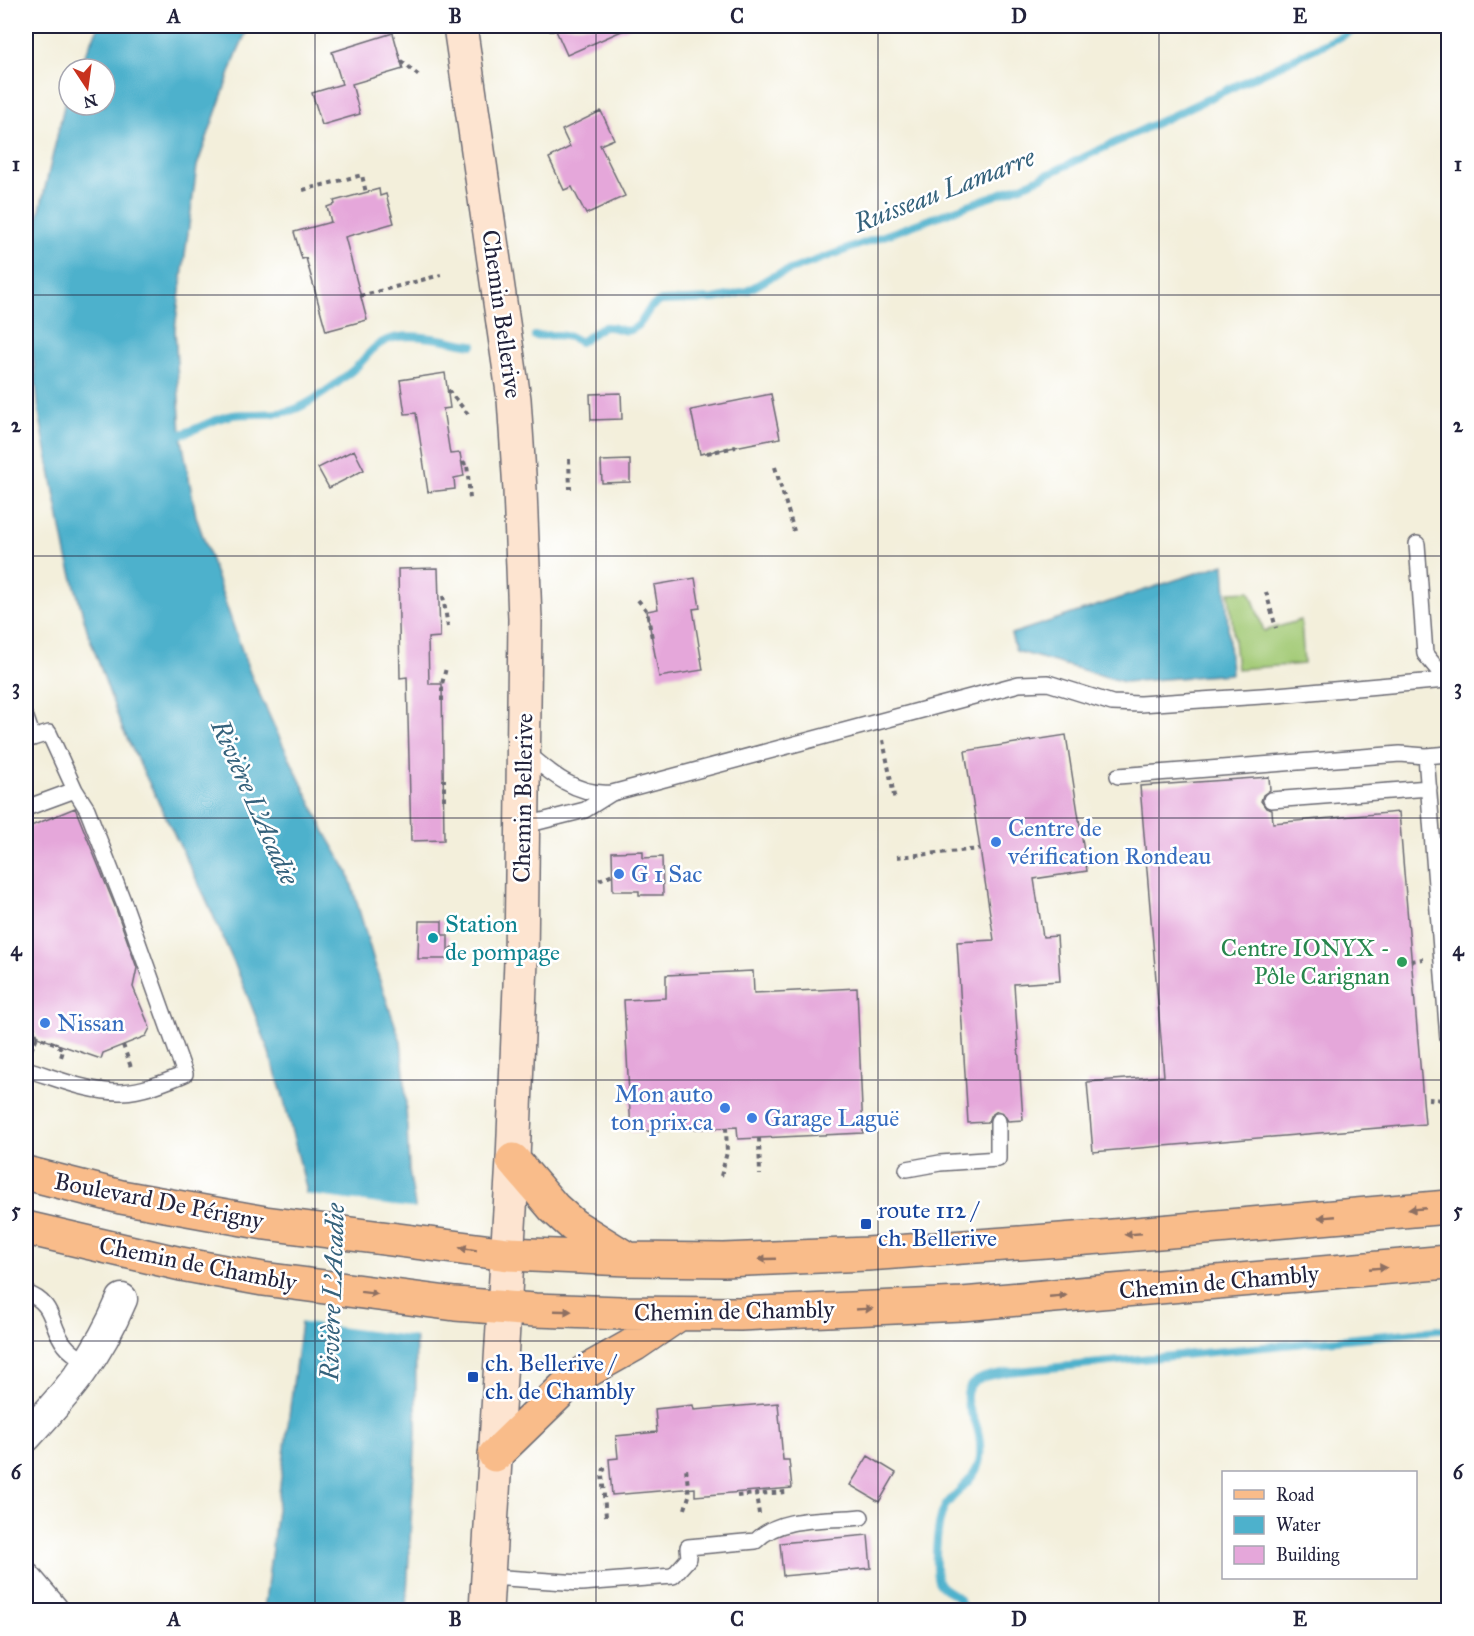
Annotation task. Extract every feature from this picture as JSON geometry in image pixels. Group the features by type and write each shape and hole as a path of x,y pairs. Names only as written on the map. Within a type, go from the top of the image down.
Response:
{"main road":[{"path":"513,1160 554,1208 573,1225 628,1259"},
{"name":"Boulevard De Périgny","path":"26,1173 147,1202 234,1219 508,1254"},
{"path":"508,1254 724,1260 857,1255 1449,1207"},
{"name":"Chemin de Chambly","path":"26,1228 182,1264 290,1283 505,1308 679,1314 793,1312 962,1304 1449,1262"},
{"path":"495,1455 566,1387 585,1372 635,1344 679,1314"}],"street":[{"name":"Chemin Bellerive","path":"460,26 492,239 518,446 525,619 520,961 513,1160 486,1611"},
{"path":"26,1437 62,1399 88,1363 107,1334 122,1299"},
{"path":"26,1578 53,1611"}],"lane":[{"path":"1417,544 1425,654 1448,681"},
{"path":"523,750 544,768 580,790 592,793 612,793 1019,684 1048,683 1112,703 1140,704 1448,681"},
{"path":"26,718 29,739 49,733 75,790 87,809 186,1074 150,1087 122,1092 91,1088 26,1069"},
{"path":"1118,776 1392,755 1449,754"},
{"path":"1426,756 1449,1039"},
{"path":"1271,800 1429,789"},
{"path":"26,808 75,790"},
{"path":"522,826 585,810 612,793"},
{"path":"907,1169 940,1163 998,1160 998,1121"},
{"path":"26,1293 45,1304 64,1345 88,1363"},
{"path":"489,1577 581,1582 673,1576 689,1558 688,1547 756,1541 762,1534 778,1525 861,1517"}],"path":[{"path":"542,26 546,30 556,30"},
{"path":"401,61 419,76"},
{"path":"303,190 362,175 366,193"},
{"path":"360,296 441,275"},
{"path":"448,390 468,414"},
{"path":"707,453 735,447"},
{"path":"569,459 570,489"},
{"path":"462,464 466,463 471,499"},
{"path":"775,467 794,531"},
{"path":"1266,592 1276,627"},
{"path":"443,596 448,627"},
{"path":"638,600 647,611 652,638"},
{"path":"442,701 442,684 446,668"},
{"path":"883,740 895,801"},
{"path":"444,779 444,800"},
{"path":"897,857 980,849"},
{"path":"599,880 613,874"},
{"path":"450,950 459,944"},
{"path":"1411,961 1418,960"},
{"path":"26,1008 27,1017 37,1037 57,1044"},
{"path":"30,1050 37,1037"},
{"path":"123,1045 132,1071"},
{"path":"1428,1099 1449,1100"},
{"path":"721,1176 727,1152 726,1128"},
{"path":"759,1138 760,1175"},
{"path":"606,1516 602,1475 604,1469 610,1468"},
{"path":"685,1509 688,1496 686,1468"},
{"path":"737,1496 787,1492"},
{"path":"756,1494 757,1506"}],"green space":[{"path":"1250,591 1264,631 1301,620 1304,664 1237,669 1229,592"}],"water":[{"name":"Rivière L'Acadie","path":"99,26 249,26 237,53 197,166 175,329 181,435 196,516 250,673 325,832 348,872 379,978 401,1042 409,1170 415,1206 416,1434 406,1610 264,1610 301,1322 306,1187 282,1093 265,1040 205,897 122,728 88,633 66,554 39,413 31,337 38,218 61,117 117,117 117,57 84,57"},
{"path":"1224,564 1231,674 1124,682 1016,651 1011,634"}],"pier":[{"path":"302,1194 418,1209 417,1337 298,1322"}],"building":[{"path":"554,26 633,26 567,55"},
{"path":"393,33 403,69 352,84 360,114 322,125 312,93 342,84 332,52"},
{"path":"601,111 614,139 600,145 625,196 586,214 572,187 564,190 549,158 570,147 562,130"},
{"path":"379,189 380,196 386,194 394,223 345,237 367,320 326,331 306,258 302,259 294,232 331,222 327,207 335,204 334,201"},
{"path":"445,373 450,408 443,409 450,454 460,453 464,476 454,478 455,489 428,492 416,413 405,414 400,380"},
{"path":"621,393 622,419 591,420 590,394"},
{"path":"771,394 780,438 700,454 691,410"},
{"path":"354,450 364,470 329,488 318,468"},
{"path":"630,460 630,482 602,483 601,461"},
{"path":"438,568 440,637 428,638 429,684 442,684 444,840 411,841 407,677 400,678 398,569"},
{"path":"695,578 700,608 693,609 703,670 659,677 647,611 658,609 654,585"},
{"path":"1066,735 1087,871 1034,879 1043,937 1057,936 1060,981 1014,984 1023,1120 1008,1121 1003,1113 997,1111 990,1116 988,1122 968,1123 957,942 994,940 965,751"},
{"path":"1269,777 1270,790 1263,795 1261,801 1266,808 1272,810 1273,823 1399,812 1425,1124 1093,1152 1087,1082 1164,1076 1140,786"},
{"path":"75,808 137,968 133,987 150,1028 146,1036 103,1053 101,1059 37,1037 26,1008 26,828"},
{"path":"643,851 643,858 662,857 663,895 639,895 639,891 613,891 612,852"},
{"name":"Station de pompage","path":"419,921 442,921 442,935 448,935 448,959 418,959"},
{"path":"753,971 754,993 857,988 863,1133 738,1139 737,1127 631,1132 624,1000 666,998 666,975"},
{"path":"778,1403 783,1460 789,1460 792,1488 695,1496 695,1488 612,1495 609,1459 618,1458 616,1436 657,1432 655,1409 693,1405 694,1410"},
{"path":"868,1456 896,1473 879,1502 850,1485"},
{"path":"868,1535 871,1568 783,1576 780,1543"}],"waterway":[{"name":"Ruisseau Lamarre","path":"535,336 558,335 571,337 580,342 604,327 632,330 640,324 652,306 661,301 714,299 747,291 771,277 1029,183 1363,26"},
{"name":"Ruisseau Lamarre","path":"173,436 233,415 287,412 304,405 335,384 377,346 387,340 407,336 473,345"},
{"path":"964,1610 958,1598 938,1581 936,1550 943,1511 972,1477 978,1464 979,1434 967,1398 971,1385 979,1379 1008,1372 1448,1329"}],"place":[{"name":"Centre de vérification Rondeau","path":"996,842"},
{"name":"G 1 Sac","path":"619,874"},
{"name":"Station de pompage","path":"433,938"},
{"name":"Centre IONYX - Pôle Carignan","path":"1402,962"},
{"name":"Nissan","path":"45,1023"},
{"name":"Mon auto ton prix.ca","path":"725,1108"},
{"name":"Garage Laguë","path":"752,1118"},
{"name":"route 112 / ch. Bellerive","path":"866,1224"},
{"name":"ch. Bellerive / ch. de Chambly","path":"473,1377"}]}
